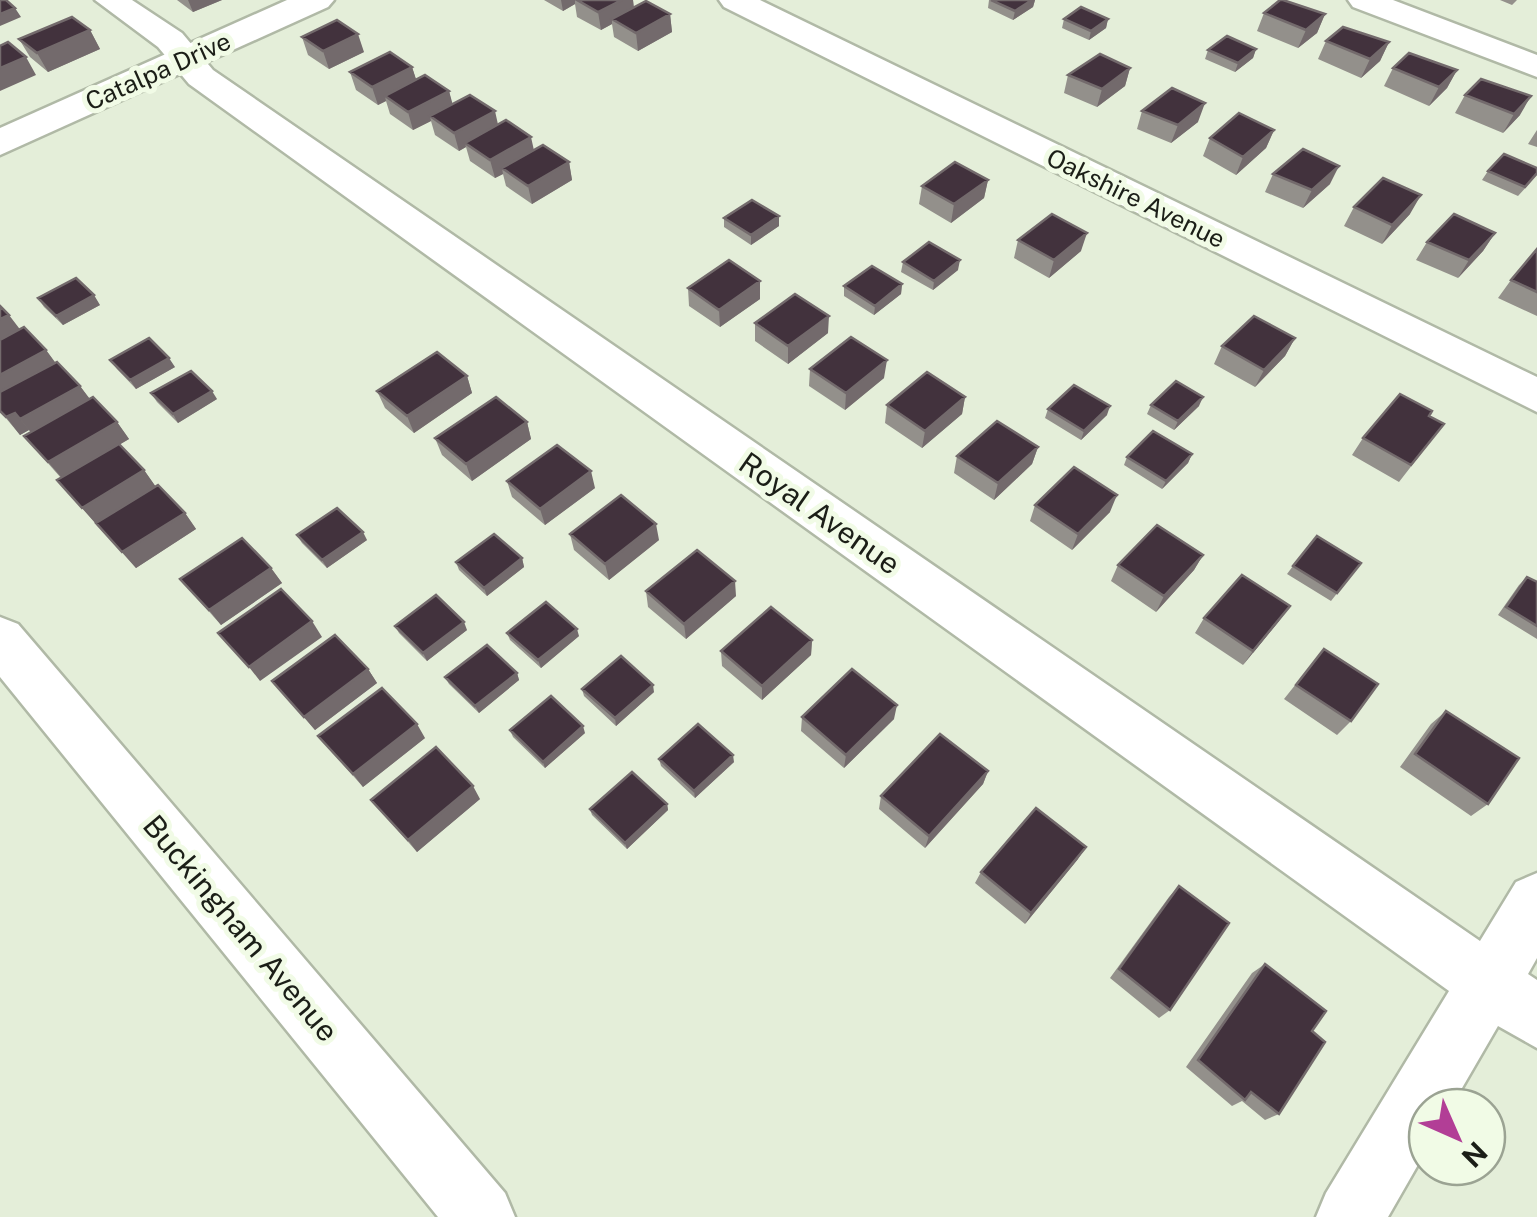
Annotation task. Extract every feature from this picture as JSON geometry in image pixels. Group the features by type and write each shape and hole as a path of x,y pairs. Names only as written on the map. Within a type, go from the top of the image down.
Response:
{"street":[{"name":"Royal Avenue","path":"111,0 170,40 201,77 1513,1000"},
{"name":"Catalpa Drive","path":"0,143 316,0"},
{"name":"Oakshire Avenue","path":"735,0 1537,396"},
{"path":"1364,0 1537,67"},
{"name":"Buckingham Avenue","path":"0,639 482,1217"},
{"path":"1350,1217 1513,1000 1537,902"}],"building":[{"path":"0,0 6,0 15,8 0,14"},
{"path":"577,0 622,0 598,12"},
{"path":"991,0 1032,0 1015,11"},
{"path":"1280,0 1325,14 1306,30 1264,13"},
{"path":"646,1 670,14 636,33 612,19"},
{"path":"1081,7 1108,19 1091,31 1064,19"},
{"path":"72,17 90,30 37,53 19,39"},
{"path":"337,20 358,34 323,51 302,37"},
{"path":"1343,27 1389,42 1370,59 1326,41"},
{"path":"1227,36 1256,49 1238,63 1208,50"},
{"path":"8,42 26,57 0,68 0,46"},
{"path":"390,52 412,67 372,87 350,72"},
{"path":"1409,53 1457,70 1439,87 1393,68"},
{"path":"1100,54 1130,68 1102,89 1068,75"},
{"path":"425,75 449,91 408,112 385,96"},
{"path":"1481,79 1531,96 1514,114 1465,95"},
{"path":"1172,88 1205,103 1178,125 1142,111"},
{"path":"470,95 495,111 454,133 430,116"},
{"path":"1239,113 1274,130 1243,157 1210,138"},
{"path":"506,120 531,137 490,160 465,143"},
{"path":"543,145 569,162 528,186 502,168"},
{"path":"1303,149 1339,166 1312,190 1273,174"},
{"path":"1504,154 1537,168 1525,187 1488,171"},
{"path":"955,162 988,180 954,204 922,186"},
{"path":"1383,178 1421,195 1392,225 1354,207"},
{"path":"752,200 779,216 751,235 724,218"},
{"path":"1052,214 1087,233 1054,260 1018,240"},
{"path":"1454,214 1495,233 1469,260 1427,242"},
{"path":"929,242 960,260 934,281 903,262"},
{"path":"1537,249 1537,292 1511,280"},
{"path":"729,260 760,281 719,310 688,288"},
{"path":"872,266 902,284 875,306 844,286"},
{"path":"76,278 94,295 56,316 38,298"},
{"path":"795,294 829,316 788,346 755,323"},
{"path":"1254,316 1295,338 1264,370 1222,346"},
{"path":"24,327 46,350 0,375 0,340"},
{"path":"851,337 887,360 846,393 810,369"},
{"path":"149,338 169,358 130,380 110,360"},
{"path":"437,352 467,376 407,416 377,391"},
{"path":"57,362 80,386 20,419 15,413 6,417 0,411 0,392"},
{"path":"191,371 212,391 173,414 151,393"},
{"path":"927,372 965,397 925,431 887,405"},
{"path":"1176,381 1203,397 1178,421 1151,405"},
{"path":"1074,385 1110,406 1084,431 1048,409"},
{"path":"1400,394 1432,411 1429,416 1444,424 1411,465 1363,438"},
{"path":"93,397 117,422 48,462 24,436"},
{"path":"496,397 527,422 466,464 435,438"},
{"path":"997,421 1038,447 998,483 957,456"},
{"path":"1153,431 1192,454 1166,481 1127,457"},
{"path":"119,444 144,470 82,508 57,480"},
{"path":"557,445 591,471 540,509 507,481"},
{"path":"1074,467 1117,495 1078,534 1035,505"},
{"path":"158,485 185,513 122,552 96,523"},
{"path":"621,495 656,524 605,564 570,534"},
{"path":"337,508 363,532 322,560 297,535"},
{"path":"1157,525 1203,555 1164,596 1118,565"},
{"path":"494,534 522,558 484,588 456,562"},
{"path":"1317,536 1361,563 1337,593 1293,566"},
{"path":"242,538 271,568 209,610 180,579"},
{"path":"697,550 735,581 684,624 646,591"},
{"path":"1242,575 1290,606 1253,651 1204,618"},
{"path":"1527,577 1537,582 1537,626 1506,607"},
{"path":"281,589 312,621 249,667 218,633"},
{"path":"436,595 464,622 423,653 395,626"},
{"path":"546,602 577,629 538,660 507,633"},
{"path":"771,607 812,640 762,686 721,651"},
{"path":"335,635 368,669 304,717 272,681"},
{"path":"487,645 517,673 475,706 445,677"},
{"path":"1324,649 1378,684 1351,721 1296,685"},
{"path":"621,656 653,685 615,718 582,689"},
{"path":"852,669 897,705 846,755 802,717"},
{"path":"382,688 417,724 353,774 318,736"},
{"path":"551,696 583,726 543,762 510,730"},
{"path":"1446,711 1519,758 1488,804 1415,754"},
{"path":"698,724 733,755 694,791 659,759"},
{"path":"940,734 988,771 929,836 881,796"},
{"path":"436,747 473,786 408,840 371,800"},
{"path":"632,772 667,804 625,843 590,809"},
{"path":"1036,808 1086,847 1031,913 981,872"},
{"path":"1179,886 1229,923 1170,1010 1119,969"},
{"path":"1265,964 1326,1011 1312,1031 1325,1042 1279,1114 1251,1092 1245,1100 1198,1060"}]}
